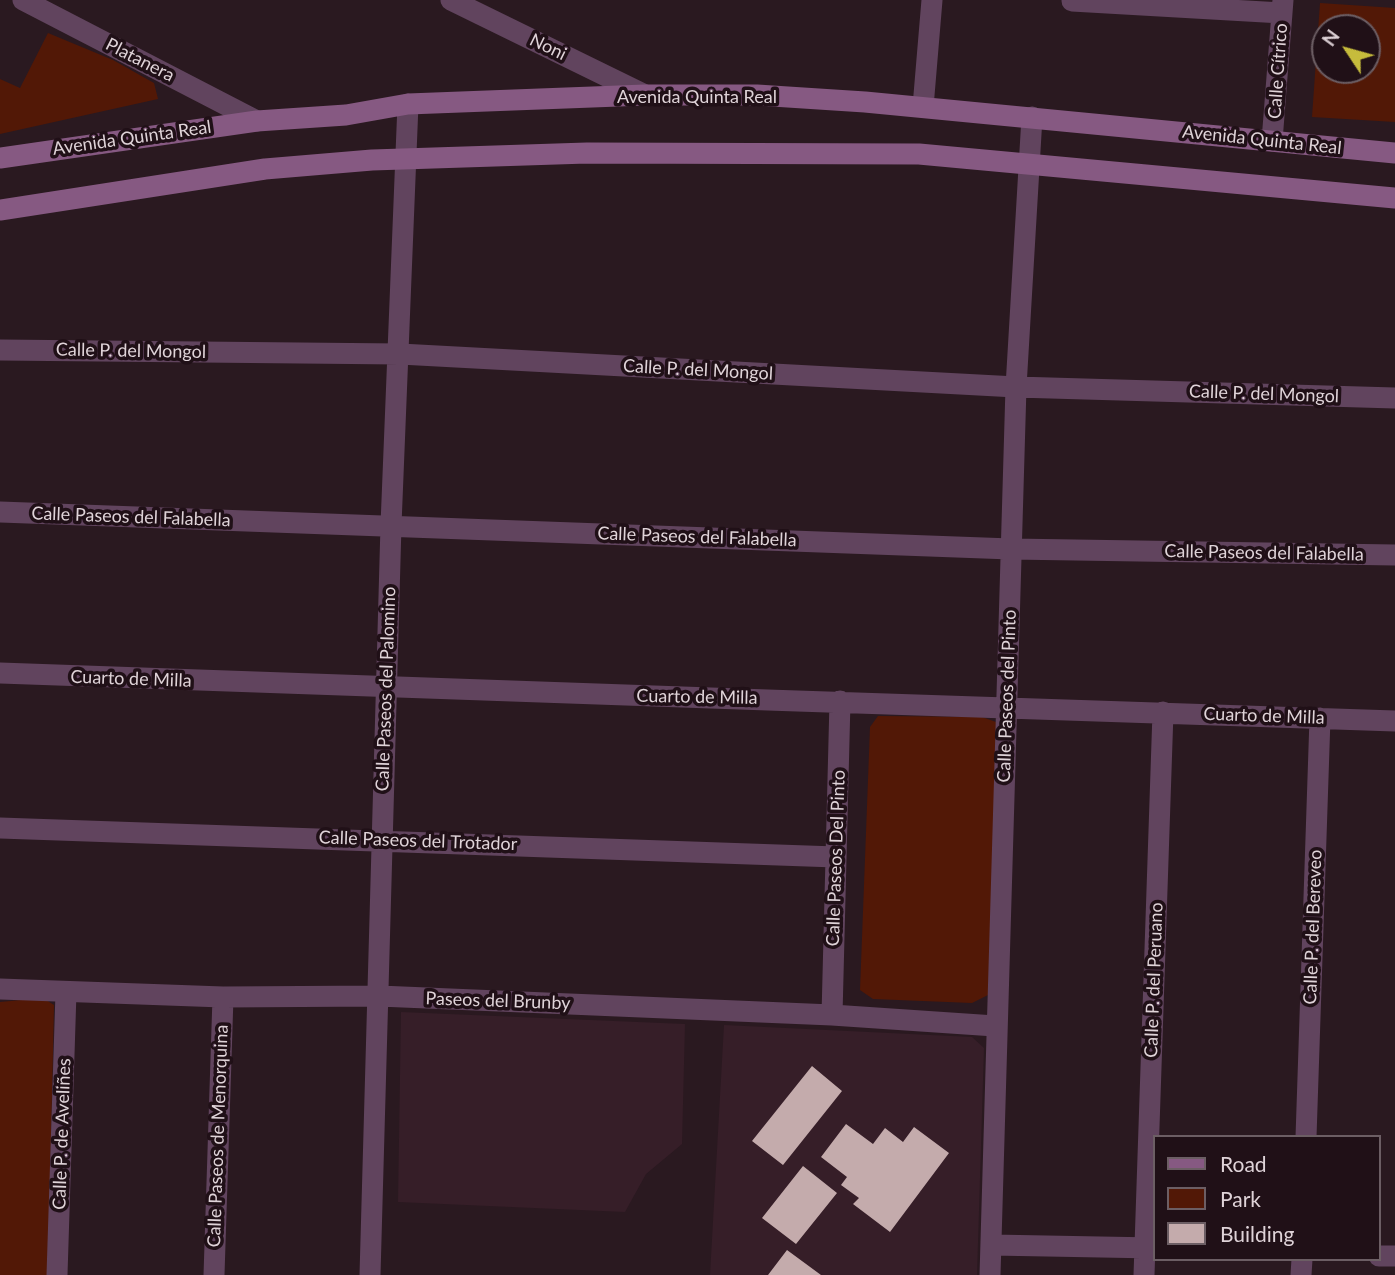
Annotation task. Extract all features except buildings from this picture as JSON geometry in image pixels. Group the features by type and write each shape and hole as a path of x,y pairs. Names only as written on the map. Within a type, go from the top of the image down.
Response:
{"main road":[{"name":"Avenida Quinta Real","path":"0,158 257,121 346,115 408,104 645,95 757,95 923,107 1395,153"},
{"path":"0,210 265,169 407,159 587,153 854,152 1030,163 1395,198"}],"street":[{"name":"Platanera","path":"23,0 257,121"},
{"name":"Noni","path":"451,0 645,95"},
{"path":"923,107 932,0"},
{"path":"1072,1 1283,6"},
{"name":"Calle Cítrico","path":"1272,141 1283,6"},
{"name":"Calle Paseos del Palomino","path":"370,1275 391,525 408,104"},
{"name":"Calle Paseos del Pinto","path":"990,1275 995,1026 1016,387 1032,117"},
{"name":"Calle P. del Mongol","path":"0,350 400,354 1016,387 1395,398"},
{"name":"Calle Paseos del Falabella","path":"0,512 1012,549 1395,555"},
{"name":"Cuarto de Milla","path":"0,673 386,690 840,701 1007,709 1395,720"},
{"name":"Calle Paseos Del Pinto","path":"832,1015 840,701"},
{"name":"Calle P. del Peruano","path":"1144,1275 1150,1247 1163,712"},
{"name":"Calle P. del Bereveo","path":"1306,1135 1320,718"},
{"name":"Calle Paseos del Trotador","path":"0,828 382,839 836,857"},
{"name":"Paseos del Brunby","path":"0,989 223,997 379,996 832,1015 995,1026"},
{"name":"Calle P. de Aveliñes","path":"57,1275 66,992"},
{"name":"Calle Paseos de Menorquina","path":"214,1275 223,997"},
{"path":"992,1245 1150,1247"}],"shaded area":[{"path":"401,1012 685,1024 682,1144 646,1174 625,1212 398,1202"},
{"path":"724,1025 972,1037 984,1048 977,1275 710,1275"}],"green space":[{"path":"1320,3 1395,8 1395,122 1312,117 1314,84 1381,84 1381,14 1319,14"},
{"path":"48,33 113,60 154,83 158,99 0,134 0,79 20,88"},
{"path":"878,716 982,717 996,722 994,992 972,1003 873,999 860,990 870,727"},
{"path":"43,998 54,1005 48,1275 0,1275 0,1002"}]}
